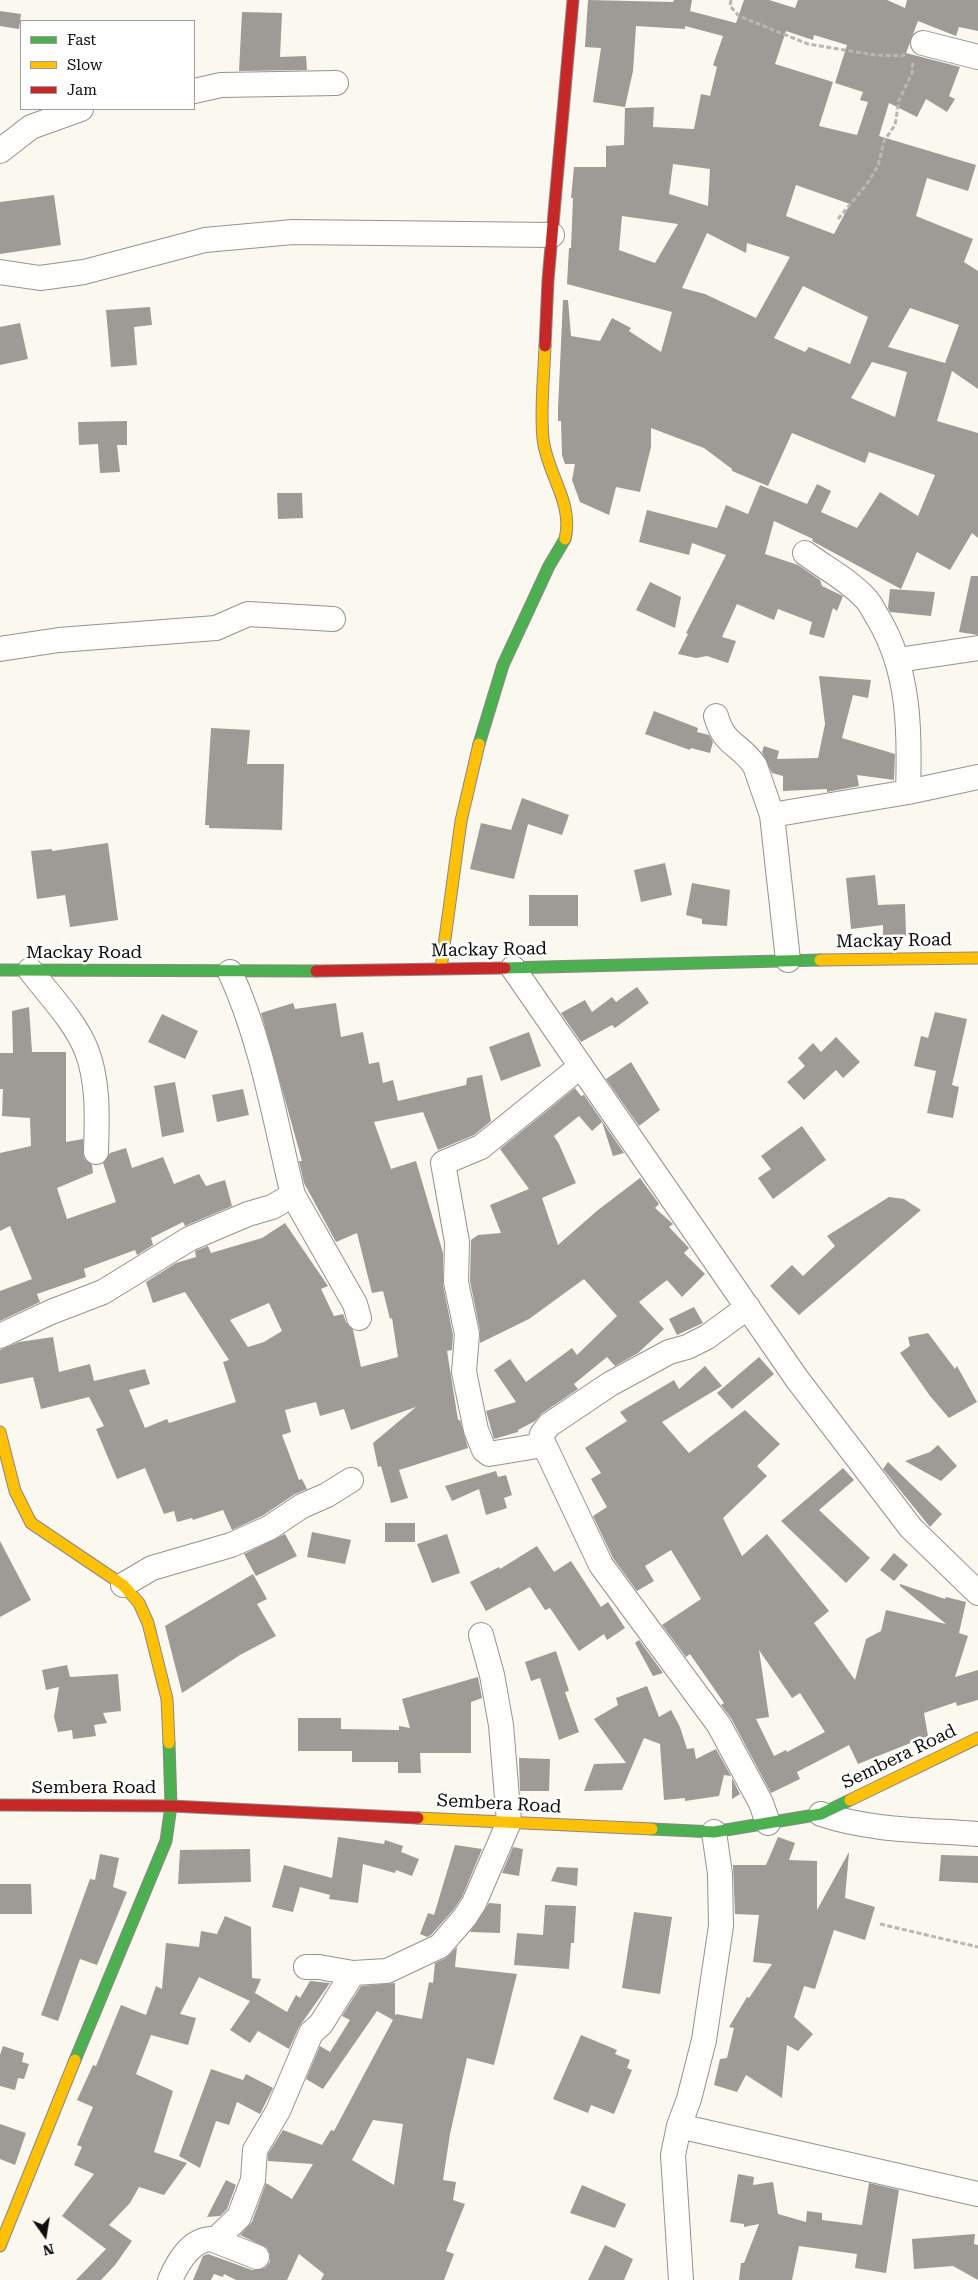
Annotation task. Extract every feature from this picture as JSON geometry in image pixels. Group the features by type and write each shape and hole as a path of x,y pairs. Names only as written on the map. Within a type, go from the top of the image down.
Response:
{"street":[{"path":"441,968 461,820 476,753 503,665 549,566 564,542 568,527 568,511 547,460 543,439 542,408 552,235 573,0"},
{"path":"918,46 978,57"},
{"path":"195,91 221,86 336,83"},
{"path":"0,151 31,126 78,110"},
{"path":"0,272 40,278 84,272 204,240 293,232 552,235"},
{"path":"805,553 846,581 867,599 885,629 898,660 908,712 910,744 908,792"},
{"path":"0,649 59,640 216,628 248,614 333,619"},
{"path":"898,660 978,648"},
{"path":"716,716 722,734 751,760 755,766 772,815 788,960"},
{"path":"772,815 908,792 978,776"},
{"name":"Mackay Road","path":"0,970 230,972 513,968 788,960 978,958"},
{"path":"513,968 798,1379 911,1528 978,1593"},
{"path":"30,970 78,1034 90,1061 97,1111 96,1152"},
{"path":"230,972 253,1031 293,1195 355,1304 359,1318"},
{"path":"543,1445 489,1454 484,1450 476,1430 464,1372 466,1334 456,1282 457,1242 443,1163 481,1147 581,1066"},
{"path":"0,1336 51,1312 103,1292 189,1239 248,1214 272,1207 293,1195"},
{"path":"748,1307 707,1338 687,1348 669,1352 610,1384 549,1425 542,1434 543,1445 601,1565 719,1725 761,1803 768,1823"},
{"path":"0,1432 11,1482 22,1509 31,1523 123,1585 139,1603 148,1623 167,1699 170,1806 166,1841 102,1993 0,2246"},
{"path":"123,1585 152,1568 230,1546 269,1528 302,1506 327,1495 351,1480"},
{"path":"306,1968 319,1967 353,1973 387,1971 442,1943 474,1903 509,1822 501,1725 492,1675 481,1635"},
{"name":"Sembera Road","path":"0,1806 170,1806 714,1832 821,1814 978,1738"},
{"path":"821,1814 838,1820 880,1827 978,1834"},
{"path":"681,2280 673,2155 679,2126 689,2099 704,2040 721,1926 720,1874 714,1832"},
{"path":"215,2240 239,2217 253,2180 255,2150 278,2111 311,2034 321,2024 353,1973"},
{"path":"679,2126 978,2194"},
{"path":"170,2280 175,2268 190,2248 203,2239 215,2240 257,2257"}],"path":[{"path":"731,0 730,6 739,16 808,44 875,55 902,56 918,46"},
{"path":"838,220 867,184 878,166 884,141 895,125 899,100 912,73 918,46"},
{"path":"880,1924 978,1947"}],"building":[{"path":"588,0 673,2 674,0 692,0 690,11 736,23 744,0 769,0 795,8 798,0 887,0 905,8 907,0 978,0 978,31 959,27 956,36 918,21 906,53 960,67 949,96 955,99 947,112 926,99 917,117 889,103 879,136 976,165 968,191 927,178 916,216 973,239 964,262 978,271 978,389 952,371 937,421 978,433 978,538 972,533 950,570 917,552 901,589 812,541 813,539 774,521 765,554 798,565 820,580 822,586 843,596 837,611 833,608 824,638 809,634 812,622 778,609 774,620 737,604 722,637 736,641 728,663 707,656 696,658 678,654 688,634 686,633 726,555 692,543 689,555 639,542 647,510 717,528 726,505 748,514 760,485 807,504 817,484 831,491 821,512 857,528 880,492 918,516 935,475 869,452 865,463 792,433 768,486 732,471 732,469 704,448 651,428 651,447 640,492 616,487 609,515 580,502 572,480 575,464 565,464 562,455 561,421 558,421 563,300 568,300 571,336 600,341 612,318 631,328 629,331 661,352 672,312 567,284 569,248 571,248 573,198 571,198 574,167 606,167 606,146 624,145 625,108 654,107 653,127 694,129 701,94 710,96 717,67 713,65 723,36 685,26 685,29 636,26 633,71 625,107 593,102 601,48 585,47","holes":["786,31 813,40 814,35 847,45 835,83 863,92 860,100 868,102 857,135 819,126 833,82 775,64","673,164 710,169 708,206 669,194","796,185 850,204 834,234 786,216","622,216 678,224 655,263 619,250","707,233 746,253 747,243 790,257 756,318 705,294 682,288","803,286 868,317 850,364 809,347 805,352 774,338","910,308 959,325 945,363 888,347","872,362 907,372 895,417 851,398"]},
{"path":"0,11 21,14 19,29 0,26"},
{"path":"242,12 282,13 280,57 306,56 307,70 239,71"},
{"path":"54,195 61,245 0,254 0,202"},
{"path":"150,307 152,325 134,327 137,365 111,367 106,310"},
{"path":"20,323 28,359 0,365 0,327"},
{"path":"127,421 127,445 117,445 120,472 100,473 98,444 79,445 78,422"},
{"path":"277,493 302,493 303,518 278,519"},
{"path":"971,576 978,576 978,635 959,632"},
{"path":"650,582 681,597 675,628 636,610"},
{"path":"890,589 935,592 931,616 890,612 888,608"},
{"path":"819,676 871,680 868,698 853,695 842,738 895,754 894,780 857,775 859,786 827,792 827,789 783,791 783,776 772,773 762,752 764,746 779,751 777,759 818,758 825,724"},
{"path":"654,711 698,728 697,732 709,735 713,742 710,753 691,748 690,750 645,734"},
{"path":"211,728 250,730 247,764 284,764 282,830 209,828 209,825 205,825"},
{"path":"522,798 569,815 562,835 528,824 514,879 470,869 481,823 511,830"},
{"path":"108,843 118,920 70,927 65,895 37,899 31,851 52,849 52,851"},
{"path":"665,863 672,895 641,902 634,870"},
{"path":"875,875 878,905 905,904 906,936 883,937 883,925 851,929 846,878"},
{"path":"692,883 730,890 727,926 702,924 702,919 686,915"},
{"path":"529,895 578,895 578,926 529,926"},
{"path":"637,987 649,1003 615,1028 612,1025 581,1042 561,1013 585,1000 592,1012 612,997 616,1002"},
{"path":"293,1003 295,1009 336,1003 341,1037 363,1032 369,1064 379,1062 383,1083 393,1080 398,1101 466,1085 467,1078 482,1075 491,1121 474,1135 438,1150 423,1112 374,1122 391,1169 416,1161 443,1253 443,1285 453,1335 452,1350 447,1351 458,1420 460,1420 468,1448 399,1470 408,1498 391,1503 381,1466 378,1467 373,1443 416,1407 351,1430 344,1409 320,1416 316,1402 285,1410 291,1432 282,1435 299,1480 302,1479 307,1489 295,1494 262,1516 232,1530 223,1510 193,1520 192,1518 177,1522 174,1511 164,1514 145,1468 117,1479 96,1429 104,1426 89,1397 41,1409 33,1377 0,1384 0,1350 19,1342 53,1337 59,1372 90,1364 94,1381 145,1369 150,1384 129,1390 145,1428 167,1419 169,1423 236,1402 223,1362 229,1360 185,1292 153,1303 146,1282 176,1263 196,1257 195,1251 208,1246 211,1253 262,1238 285,1223 328,1286 321,1289 334,1316 343,1314 346,1322 353,1330 361,1367 398,1357 392,1318 390,1319 383,1291 372,1293 357,1233 336,1242 304,1183 299,1161 302,1161 261,1013","holes":["269,1303 282,1331 264,1342 248,1347 230,1320"]},
{"path":"29,1007 32,1052 66,1052 66,1142 83,1139 84,1158 92,1165 93,1173 57,1188 67,1219 116,1202 103,1163 110,1153 126,1148 132,1168 163,1157 174,1184 199,1174 206,1186 225,1180 232,1206 185,1226 183,1222 151,1238 153,1245 137,1255 135,1250 84,1269 86,1277 37,1294 40,1302 0,1321 0,1291 32,1279 10,1226 0,1231 0,1153 31,1146 30,1118 2,1116 3,1089 0,1089 0,1053 13,1053 12,1011"},
{"path":"935,1012 967,1019 952,1085 959,1087 953,1118 927,1113 936,1071 914,1066 921,1036 928,1038"},
{"path":"162,1014 198,1031 185,1059 148,1042"},
{"path":"529,1032 541,1066 501,1081 489,1047"},
{"path":"836,1037 860,1062 843,1078 836,1070 804,1100 787,1082 805,1066 798,1058 813,1043 821,1052"},
{"path":"631,1062 660,1110 639,1126 606,1079"},
{"path":"175,1082 184,1132 162,1137 154,1086"},
{"path":"575,1088 581,1096 584,1095 624,1153 613,1156 602,1122 592,1131 579,1116 554,1136 576,1183 542,1198 558,1245 598,1210 640,1178 659,1204 655,1208 673,1224 669,1227 689,1248 684,1253 705,1274 682,1297 667,1280 639,1302 664,1329 638,1353 615,1366 607,1357 574,1384 578,1389 541,1414 535,1421 518,1430 518,1432 494,1439 486,1411 516,1402 494,1370 510,1359 526,1382 572,1348 577,1355 617,1316 584,1279 529,1319 480,1343 480,1331 470,1281 471,1240 478,1235 501,1233 490,1205 529,1189 500,1149"},
{"path":"243,1089 249,1115 217,1122 212,1095"},
{"path":"802,1126 826,1160 773,1199 758,1178 771,1169 761,1156"},
{"path":"889,1197 904,1199 921,1210 799,1315 770,1286 792,1265 803,1276 835,1246 827,1236"},
{"path":"694,1307 703,1323 677,1335 669,1319"},
{"path":"928,1333 955,1369 957,1366 977,1402 949,1418 930,1396 900,1353 910,1346 908,1337"},
{"path":"759,1357 774,1374 732,1409 717,1393"},
{"path":"705,1366 722,1386 662,1422 689,1453 745,1410 780,1444 757,1466 767,1476 723,1518 742,1556 767,1534 829,1611 814,1623 855,1680 866,1639 881,1631 886,1610 946,1624 900,1586 900,1584 945,1599 946,1597 966,1602 959,1633 968,1636 955,1677 978,1670 978,1700 957,1706 956,1702 924,1713 928,1736 858,1764 849,1745 797,1772 800,1779 771,1793 731,1718 721,1705 724,1703 690,1654 686,1657 662,1625 701,1599 671,1550 645,1566 654,1581 637,1591 613,1558 593,1516 607,1507 591,1479 601,1473 585,1448 627,1421 620,1412 674,1380 679,1389","holes":["759,1650 792,1698 800,1693 825,1732 787,1752 786,1750 774,1756 756,1719 769,1717"]},
{"path":"938,1445 957,1466 941,1481 905,1461 930,1452"},
{"path":"888,1462 942,1514 930,1527 883,1469"},
{"path":"843,1468 854,1480 819,1510 870,1558 846,1583 781,1521"},
{"path":"496,1471 498,1477 506,1475 512,1495 504,1498 507,1508 486,1515 479,1489 452,1501 445,1486"},
{"path":"385,1523 415,1523 415,1542 385,1542"},
{"path":"312,1532 351,1540 345,1564 307,1557"},
{"path":"285,1534 297,1556 256,1576 244,1554"},
{"path":"447,1534 460,1573 432,1583 417,1544"},
{"path":"0,1541 31,1600 0,1617"},
{"path":"537,1546 554,1572 571,1561 601,1607 608,1602 625,1628 607,1640 604,1634 579,1651 550,1608 545,1610 530,1587 486,1611 470,1582 499,1567 500,1569"},
{"path":"894,1553 908,1565 894,1581 880,1570"},
{"path":"253,1574 267,1599 257,1604 276,1636 240,1655 182,1693 165,1626"},
{"path":"639,1640 663,1673 653,1676 635,1643"},
{"path":"556,1651 569,1691 565,1692 579,1732 559,1740 540,1678 531,1681 525,1662"},
{"path":"67,1665 70,1677 118,1674 121,1711 103,1713 107,1723 94,1725 96,1736 73,1739 72,1730 58,1732 54,1717 59,1687 46,1690 42,1670"},
{"path":"478,1677 482,1698 471,1702 471,1753 420,1753 421,1773 398,1773 398,1762 352,1762 352,1751 298,1751 298,1718 341,1718 341,1729 399,1730 399,1726 410,1728 402,1699"},
{"path":"647,1686 659,1717 671,1710 680,1727 687,1749 694,1748 696,1759 716,1749 731,1776 724,1775 719,1796 685,1801 685,1798 664,1800 660,1744 644,1738 622,1790 584,1791 594,1764 626,1763 594,1719 618,1705 616,1698"},
{"path":"519,1758 550,1759 549,1791 520,1791"},
{"path":"732,1778 740,1794 732,1799"},
{"path":"338,1837 384,1844 385,1840 403,1846 401,1852 419,1859 412,1876 396,1870 395,1873 363,1864 358,1903 329,1899 330,1895 300,1887 293,1912 272,1907 284,1865 332,1878"},
{"path":"778,1837 795,1843 789,1860 817,1861 817,1910 849,1852 845,1898 875,1907 865,1940 834,1930 815,1989 804,1986 794,2017 813,2034 798,2051 787,2045 782,2098 746,2075 737,2092 714,2085 720,2059 727,2058 734,2028 729,2027 747,1997 749,1998 772,1964 753,1962 759,1915 735,1914 733,1865 766,1865"},
{"path":"455,1845 482,1849 462,1897 454,1909 427,1937 420,1934 428,1913 434,1915"},
{"path":"513,1847 523,1849 519,1876 502,1873"},
{"path":"250,1849 251,1882 178,1884 180,1850"},
{"path":"100,1854 119,1858 113,1887 127,1892 97,1965 80,1959 58,2021 41,2015 90,1879 95,1880"},
{"path":"941,1855 978,1856 978,1883 939,1881"},
{"path":"557,1867 578,1868 577,1886 551,1881"},
{"path":"0,1884 31,1884 32,1914 0,1914"},
{"path":"489,1903 501,1904 500,1933 470,1932"},
{"path":"545,1905 576,1906 574,1943 571,1943 569,1969 514,1965 517,1933 543,1935"},
{"path":"634,1912 672,1917 660,1994 622,1988"},
{"path":"225,1916 251,1927 252,1978 261,1979 254,1995 255,1993 287,2012 296,1995 300,1998 310,1981 330,1983 299,2027 289,2049 258,2031 250,2043 230,2030 250,2001 199,1977 180,2014 196,2018 188,2045 151,2035 136,2074 173,2091 154,2152 187,2163 164,2195 139,2187 130,2203 109,2225 132,2241 115,2265 101,2280 76,2280 106,2249 62,2216 94,2174 74,2165 82,2147 77,2145 93,2107 77,2100 93,2065 96,2066 121,2005 146,2015 156,1986 162,1989 166,1943 199,1947 201,1931 217,1934"},
{"path":"457,1947 455,1967 517,1974 494,2065 467,2058 450,2134 443,2180 456,2182 453,2200 465,2204 446,2251 454,2254 444,2280 321,2280 324,2274 299,2254 287,2280 236,2280 224,2274 223,2277 214,2274 211,2280 193,2280 203,2256 208,2254 252,2270 265,2268 270,2262 270,2254 267,2248 240,2235 252,2222 266,2183 292,2199 313,2164 268,2161 268,2154 283,2130 322,2145 331,2130 334,2131 393,2020 377,2011 323,2089 306,2079 320,2046 330,2052 350,2020 342,2016 361,1986 395,1983 395,2016 396,2014 422,2019 429,1982 433,1983 435,1963 446,1958","holes":["373,2120 403,2124 394,2185 352,2160"]},
{"path":"581,2035 617,2050 615,2054 630,2060 627,2068 632,2070 614,2114 591,2105 588,2113 553,2099"},
{"path":"3,2046 24,2053 22,2062 29,2064 24,2079 18,2078 15,2090 0,2086 0,2055"},
{"path":"211,2069 243,2080 246,2074 273,2088 260,2114 237,2102 229,2125 216,2121 200,2168 179,2156"},
{"path":"0,2124 26,2133 15,2165 0,2159"},
{"path":"738,2174 754,2177 753,2185 773,2182 778,2214 806,2222 807,2211 822,2213 822,2220 862,2225 869,2183 899,2190 886,2273 855,2268 857,2254 799,2246 792,2280 739,2280 741,2263 744,2263 759,2224 744,2227 744,2224 730,2222"},
{"path":"226,2180 236,2185 227,2209 220,2216 207,2217"},
{"path":"582,2185 626,2204 615,2228 570,2213"},
{"path":"975,2234 974,2244 978,2245 978,2280 953,2266 914,2269 912,2239"},
{"path":"605,2245 633,2259 624,2280 588,2280"}],"traffic: fast":[{"path":"479,744 503,665 549,566 565,539"},
{"path":"505,968 820,960"},
{"path":"0,970 316,971"},
{"path":"75,2060 166,1841 171,1806 169,1743"},
{"path":"652,1829 714,1832 821,1814 850,1800"}],"traffic: slow":[{"path":"545,346 542,404 543,439 545,452 566,513 565,539"},
{"path":"441,968 461,821 479,744"},
{"path":"820,960 978,958"},
{"path":"0,1432 15,1491 31,1523 123,1585 139,1603 148,1623 167,1699 169,1743"},
{"path":"850,1800 978,1738"},
{"path":"418,1818 652,1829"},
{"path":"0,2246 75,2060"}],"traffic: jam":[{"path":"545,346 548,280 573,0"},
{"path":"316,971 505,968"},
{"path":"0,1805 171,1806 418,1818"}]}
